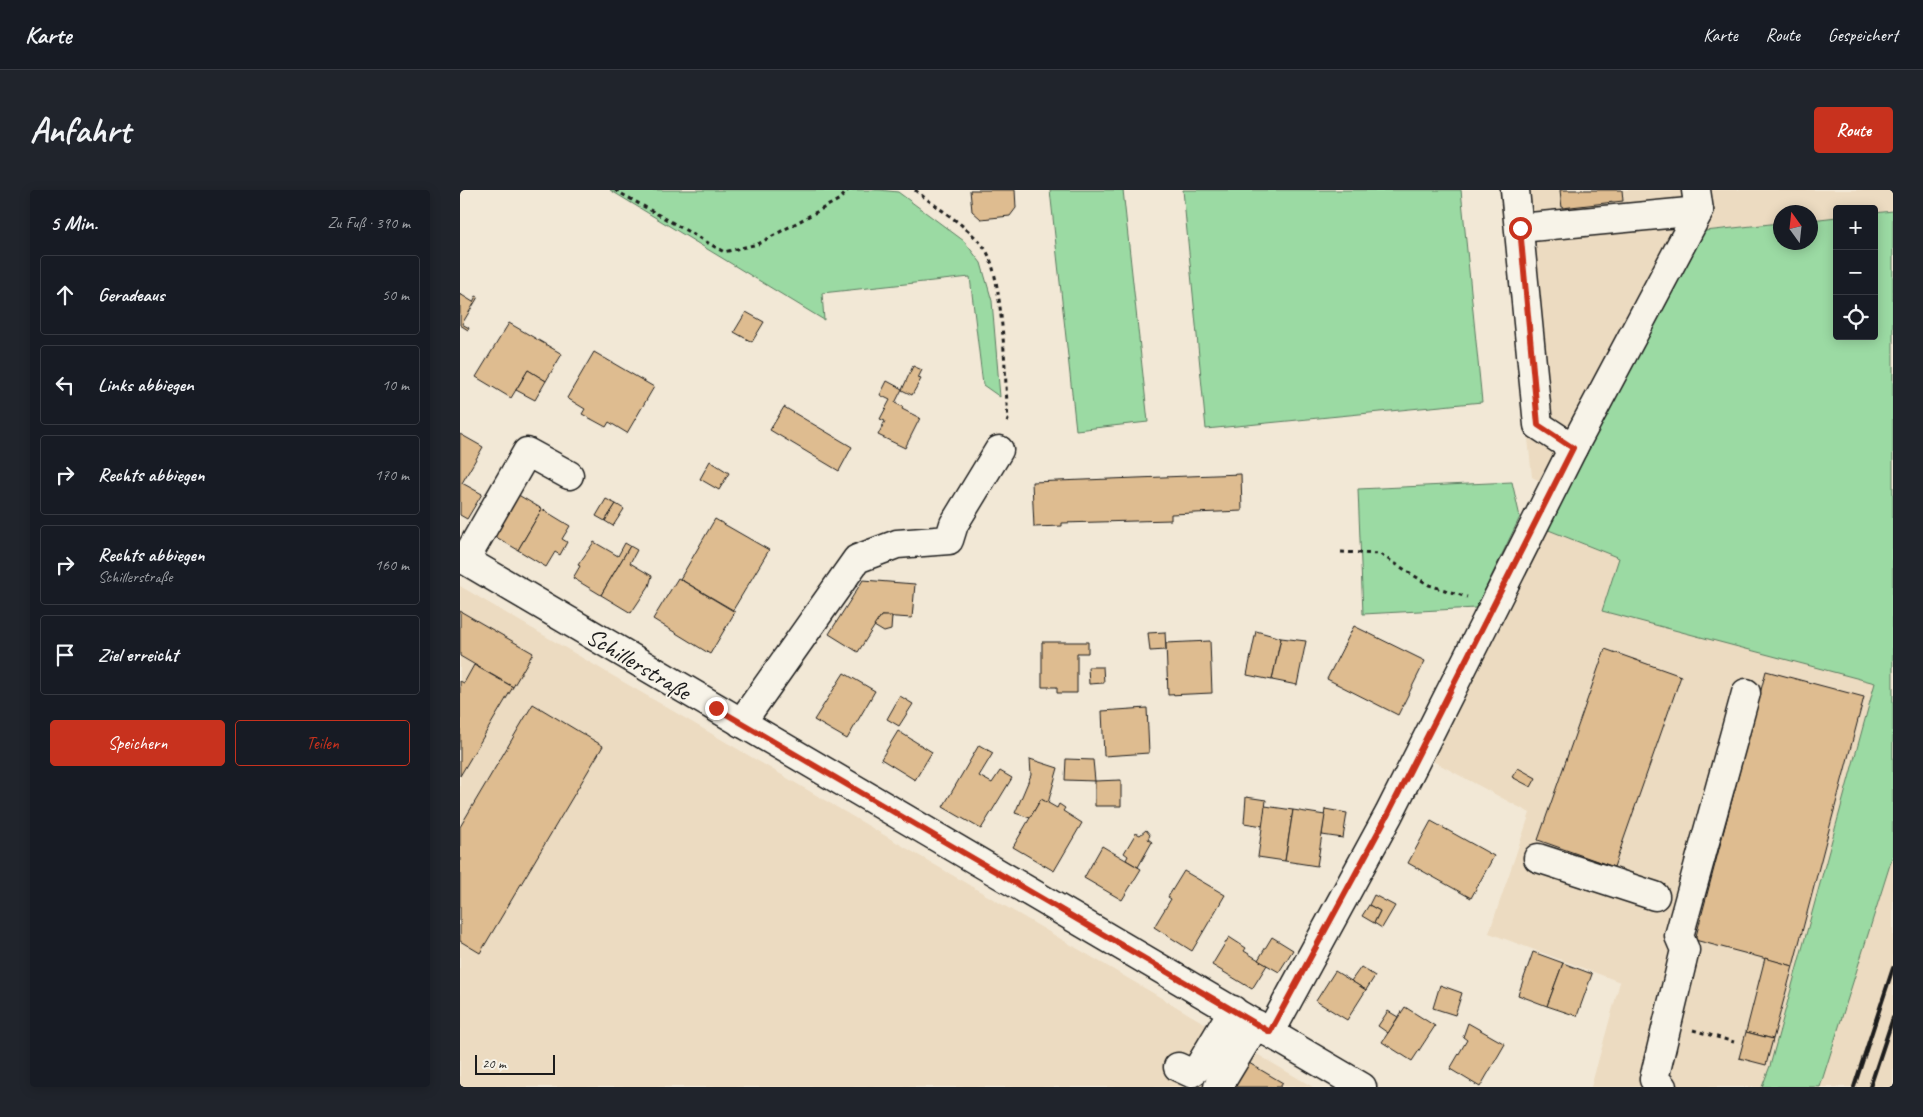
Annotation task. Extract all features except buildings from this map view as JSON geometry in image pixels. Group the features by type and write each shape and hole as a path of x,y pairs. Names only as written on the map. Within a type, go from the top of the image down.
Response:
{"street":[{"path":"1516,190 1538,425 1573,448"},
{"path":"1520,228 1698,201"},
{"path":"1218,1087 1263,1028 1388,814 1698,201"},
{"path":"741,723 858,558 897,544 949,540 954,524 999,450"},
{"path":"463,559 527,452 569,474"},
{"name":"Schillerstraße","path":"463,559 1362,1087"},
{"path":"1662,1087 1654,1080 1685,950 1679,936 1746,693"},
{"path":"1538,858 1655,896"},
{"path":"1178,1068 1191,1073 1199,1067 1233,1010"}],"path":[{"path":"615,190 724,252 758,244 840,199 848,190"},
{"path":"915,190 985,247 994,273 1000,309 1008,420 999,450"},
{"path":"1341,552 1380,554 1429,586 1494,604"},
{"path":"1667,1024 1734,1042"}],"shaded area":[{"path":"1502,190 1893,190 1893,211 1878,213 1878,205 1833,205 1833,217 1818,219 1818,205 1773,205 1773,224 1705,231 1564,494 1532,477"},
{"path":"1893,516 1893,1087 1591,1087 1620,982 1489,933 1530,813 1431,760 1546,529 1619,558 1603,611"},
{"path":"460,586 1313,1087 460,1087"}],"green space":[{"path":"610,190 879,190 898,192 964,241 981,263 992,301 1000,397 983,385 970,277 822,293 824,320"},
{"path":"1050,190 1123,190 1148,422 1076,430"},
{"path":"1183,190 1461,190 1482,402 1206,429"},
{"path":"1893,211 1893,855 1820,1087 1762,1087 1770,1066 1875,683 1602,611 1619,558 1546,529 1705,231 1773,224 1773,250 1818,250 1818,219 1833,217 1833,340 1878,340 1878,213"},
{"path":"1512,482 1520,517 1476,608 1363,614 1358,489"}],"railway":[{"path":"1854,1087 1893,968"},
{"path":"1870,1087 1893,1018"}],"route":[{"path":"716,708 1270,1032 1388,814 1573,448 1538,425 1520,228"}]}
